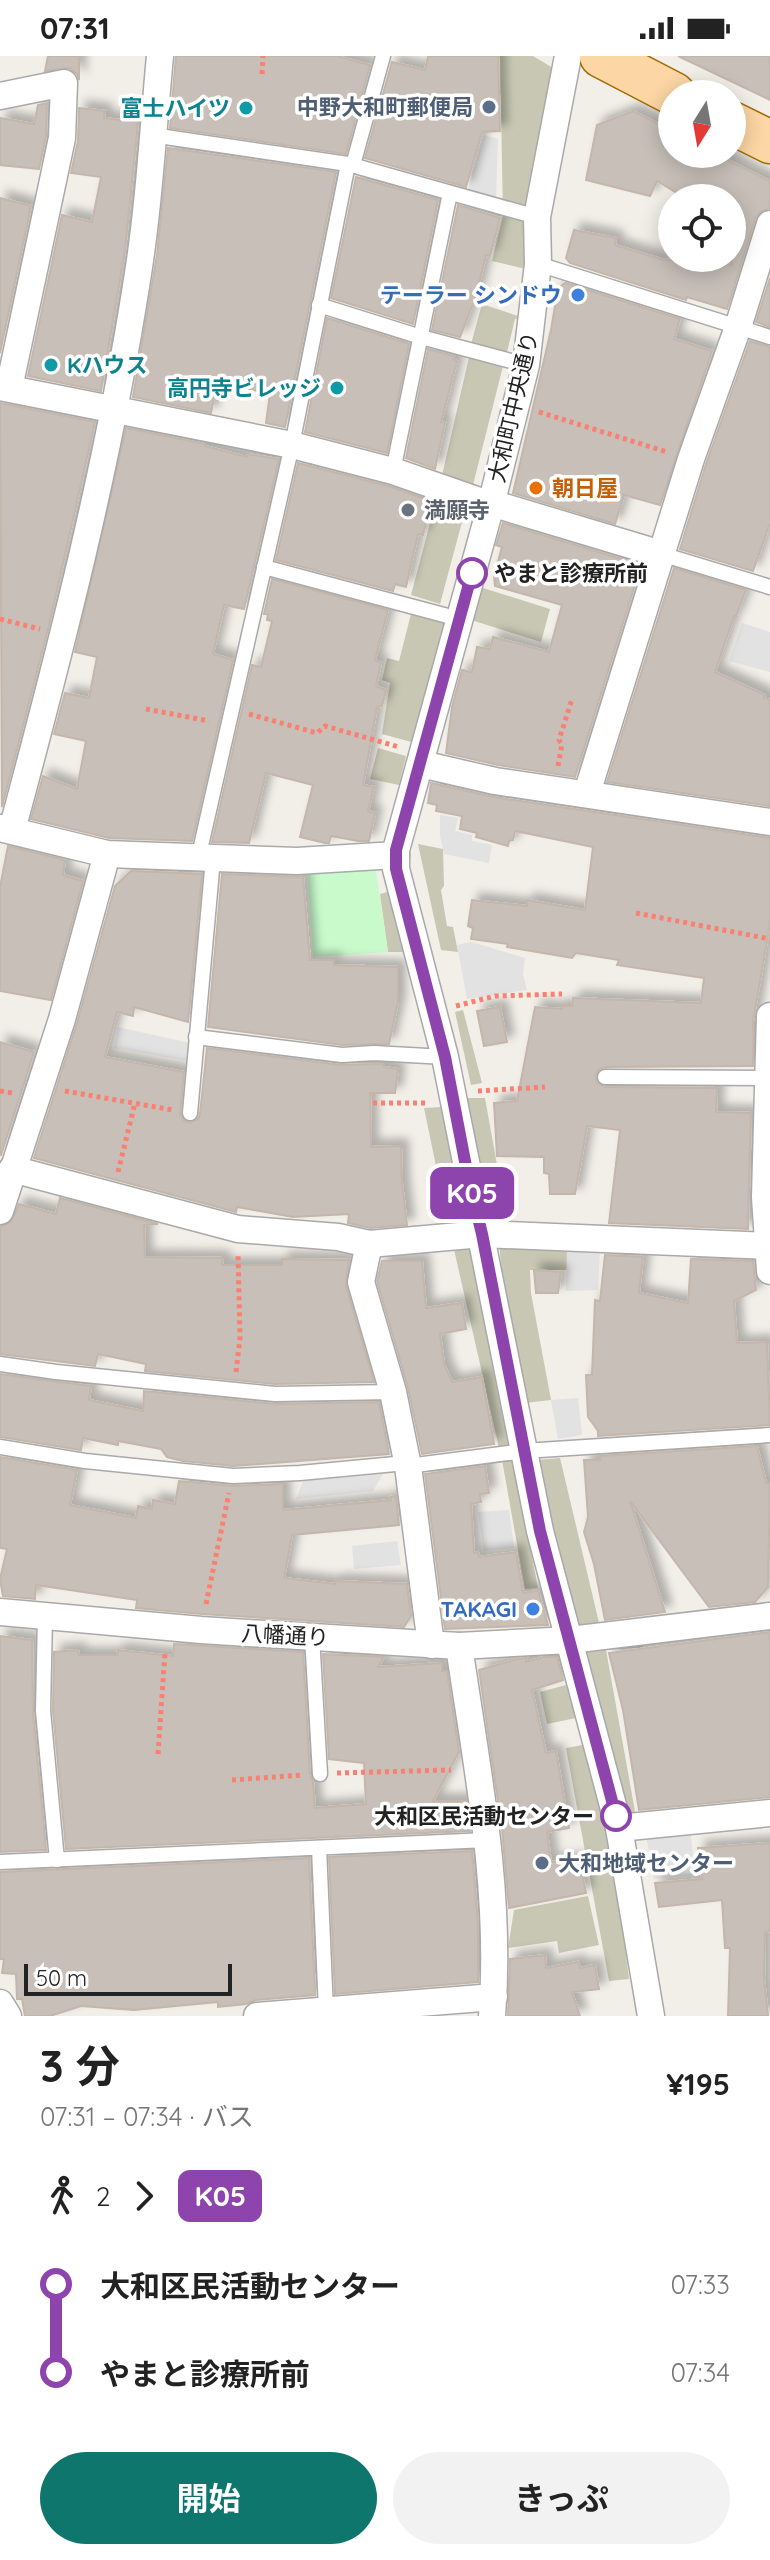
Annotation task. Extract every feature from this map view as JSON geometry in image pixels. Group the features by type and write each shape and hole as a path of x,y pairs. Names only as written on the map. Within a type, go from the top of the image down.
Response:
{"main road":[{"path":"601,56 658,86"},
{"path":"746,130 770,142"}],"street":[{"path":"160,56 138,277 114,410 64,635 6,829 107,854 297,861 396,855"},
{"name":"大和町中央通り","path":"568,56 537,217 538,264 526,365 396,855 396,869 445,1057 540,1531 619,1828 651,2016"},
{"path":"0,96 64,83 62,138 5,388 292,445 393,471 491,504 661,554"},
{"path":"587,793 691,459 738,327 770,224"},
{"path":"422,759 495,781 770,822"},
{"path":"0,1211 62,1019 107,854"},
{"path":"770,1016 765,1197 770,1271"},
{"path":"12,1169 238,1229 338,1237 369,1244 482,1234 770,1246"},
{"path":"369,1244 361,1282 393,1392 407,1464 431,1645"},
{"name":"八幡通り","path":"0,1612 201,1630 459,1646 570,1640 770,1616"},
{"path":"257,2016 493,2007 495,1925 487,1840 459,1646"},
{"path":"619,1828 770,1813"},
{"path":"0,2003 8,2016"}],"lane":[{"path":"190,1113 206,859 229,725 292,445 350,164 383,56"},
{"path":"152,135 350,164 537,217"},
{"path":"393,471 450,193"},
{"path":"538,264 770,337"},
{"path":"319,305 526,365"},
{"path":"661,554 770,587"},
{"path":"264,567 459,619"},
{"path":"196,1037 342,1055 374,1053 445,1057"},
{"path":"605,1077 767,1078"},
{"path":"0,1364 275,1394 393,1392"},
{"path":"0,1447 85,1461 233,1476 407,1464 524,1451 770,1435"},
{"path":"45,1615 43,1711 57,1860"},
{"path":"312,1636 320,1774"},
{"path":"0,1862 487,1840"},
{"path":"319,1848 326,2011"}],"path":[{"path":"262,74 263,56"},
{"path":"516,405 691,459"},
{"path":"0,619 64,635"},
{"path":"553,789 562,744 559,740 572,699"},
{"path":"146,709 229,725"},
{"path":"232,709 317,733 325,726 422,759"},
{"path":"636,913 770,939"},
{"path":"434,1012 495,996 562,994"},
{"path":"41,1086 190,1113"},
{"path":"373,1103 545,1087"},
{"path":"111,1196 135,1103"},
{"path":"234,1389 240,1338 238,1229"},
{"path":"201,1630 233,1476"},
{"path":"158,1754 167,1627"},
{"path":"232,1780 477,1769"}],"shaded area":[{"path":"500,56 533,56 558,71 530,270 492,261 503,216"},
{"path":"484,135 498,139 496,201 467,192"},
{"path":"482,304 524,318 515,319 507,352 471,344"},
{"path":"469,357 503,366 473,485 441,480"},
{"path":"437,497 466,507 440,604 411,595"},
{"path":"480,587 550,609 541,642 471,620"},
{"path":"411,614 446,621 415,743 382,734 390,683 382,680 387,658 399,661"},
{"path":"742,623 770,632 770,672 729,661"},
{"path":"378,748 406,756 399,785 370,779"},
{"path":"440,815 458,818 455,831 472,835 472,841 492,845 489,863 444,854"},
{"path":"418,844 443,849 444,886 441,890 447,926 453,927 458,952 441,950"},
{"path":"387,892 407,952 388,952 380,894"},
{"path":"472,942 525,958 523,974 527,990 467,999 457,945"},
{"path":"463,1010 482,1083 471,1085 455,1012"},
{"path":"118,1027 190,1043 188,1061 114,1048"},
{"path":"464,1098 485,1098 508,1226 492,1226"},
{"path":"442,1107 473,1227 449,1229 424,1108"},
{"path":"475,1243 512,1446 499,1448 453,1245"},
{"path":"499,1243 567,1246 567,1270 530,1270 531,1293 551,1400 525,1403 504,1294"},
{"path":"567,1246 600,1248 598,1290 566,1291"},
{"path":"578,1398 582,1435 558,1439 551,1400"},
{"path":"513,1458 538,1588 525,1589 502,1460"},
{"path":"560,1458 600,1627 579,1631 550,1534 537,1460"},
{"path":"383,1474 373,1491 296,1499 303,1481"},
{"path":"509,1510 514,1548 484,1551 478,1512"},
{"path":"397,1541 401,1565 354,1569 352,1546"},
{"path":"643,1641 643,1647 606,1650 636,1817 630,1818 585,1646"},
{"path":"566,1685 576,1718 547,1724 540,1692"},
{"path":"588,1744 618,1890 629,1979 609,1981 566,1748"},
{"path":"690,1826 695,1875 654,1879 645,1831"},
{"path":"588,1896 599,1945 559,1953 557,1941 508,1948 514,1910"}],"green space":[{"path":"375,864 388,952 313,957 307,868"}],"building":[{"path":"48,56 79,56 79,80 69,68 45,71"},
{"path":"176,56 337,56 370,65 346,154 170,128"},
{"path":"428,56 498,56 500,131 482,132 466,187 365,158 392,62 425,70"},
{"path":"678,56 770,56 770,100 746,89 746,80 728,80"},
{"path":"47,103 46,136 39,169 0,165 0,118 34,124 38,105"},
{"path":"79,108 105,111 104,118 138,122 125,250 101,391 28,376 62,215 92,222 101,177 71,173 78,141"},
{"path":"633,111 658,124 658,168 744,168 770,181 770,208 760,212 755,219 746,248 746,184 662,184 657,181 650,196 586,180 597,125"},
{"path":"168,148 336,172 285,427 266,423 270,394 217,381 211,413 133,397 157,255"},
{"path":"356,177 438,200 413,324 331,298"},
{"path":"0,198 31,206 0,353"},
{"path":"458,205 500,218 490,256 486,255 476,296 460,337 432,330"},
{"path":"574,230 616,238 615,245 658,258 658,272 739,272 727,309 687,297 686,300 570,263 566,258"},
{"path":"770,278 770,327 756,322"},
{"path":"565,283 680,319 674,339 712,351 660,505 624,495 615,524 513,493 558,288"},
{"path":"327,318 409,344 387,453 305,432"},
{"path":"750,341 770,347 770,523 753,571 680,549 706,464"},
{"path":"428,349 454,356 453,359 457,361 441,422 445,423 435,469 406,458"},
{"path":"0,403 95,422 50,621 2,807"},
{"path":"126,428 205,444 247,457 248,454 279,459 244,609 224,605 213,654 233,660 192,841 109,838 31,819 43,776 77,789 86,741 54,734 65,693 89,698 97,657 75,652"},
{"path":"298,463 388,486 431,501 423,535 418,534 406,587 395,584 393,591 276,560"},
{"path":"503,523 641,565 575,777 446,753 452,707 462,670 472,672 477,647 490,649 493,637 549,652 562,605 495,586 494,576 502,547 496,545"},
{"path":"674,568 746,590 715,672 770,700 770,806 607,782"},
{"path":"272,579 388,610 375,660 381,663 376,686 386,690 382,706 377,707 363,785 374,787 368,811 375,813 369,841 331,836 329,843 325,843 300,837 313,785 266,773 249,843 212,842 252,665 261,667 272,621 267,620 268,614 264,614"},
{"path":"431,783 493,797 770,838 770,924 753,1021 753,1066 605,1067 599,1069 595,1076 597,1083 605,1087 717,1088 716,1112 751,1113 748,1229 609,1223 620,1130 587,1126 575,1194 550,1194 549,1174 544,1173 544,1157 497,1156 494,1103 517,1101 535,1007 562,1009 562,1006 572,1006 573,998 701,1003 704,978 617,965 619,960 576,953 572,958 471,939 473,928 468,926 472,900 527,906 527,900 585,910 593,847 515,831 508,846 476,837 477,833 460,829 462,816 436,811 437,805 428,803"},
{"path":"8,846 65,860 63,875 83,881 51,1000 0,991 0,887"},
{"path":"131,871 202,874 188,1022 134,1007 133,1016 117,1012 105,1057 184,1072 180,1113 184,1121 190,1123 200,1114 207,1048 341,1065 384,1064 384,1067 398,1069 395,1093 370,1093 371,1147 401,1146 407,1225 370,1228 348,1223 349,1214 293,1217 237,1207 236,1212 34,1158 77,1023 115,886"},
{"path":"222,874 303,877 310,960 334,960 334,965 398,967 398,1002 389,1044 342,1045 208,1027"},
{"path":"500,1007 507,1042 484,1046 477,1011"},
{"path":"0,1042 34,1052 1,1155 0,1155"},
{"path":"60,1198 158,1224 144,1225 145,1257 223,1258 222,1265 282,1265 282,1259 349,1260 346,1286 374,1382 275,1384 145,1371 146,1364 98,1354 95,1366 0,1354 0,1227 11,1222 19,1204 56,1214"},
{"path":"605,1255 643,1257 639,1293 688,1303 691,1259 753,1261 756,1290 734,1301 737,1343 767,1342 770,1425 598,1436 588,1417 586,1375 592,1375 595,1300 600,1301"},
{"path":"382,1261 422,1261 426,1308 462,1303 466,1329 440,1334 444,1364 452,1382 482,1377 494,1444 422,1454 408,1388 377,1281"},
{"path":"534,1270 561,1272 558,1293 536,1293"},
{"path":"0,1374 91,1386 89,1400 143,1411 144,1391 275,1404 379,1402 389,1454 233,1466 183,1461 167,1457 161,1449 118,1441 118,1445 83,1438 81,1450 0,1437"},
{"path":"757,1446 766,1483 770,1483 768,1587 755,1602 709,1607 630,1501 665,1612 605,1620 584,1532 588,1517 584,1460 600,1460 600,1456"},
{"path":"0,1457 77,1470 70,1505 136,1518 138,1506 152,1509 153,1500 175,1504 179,1481 233,1486 283,1484 283,1510 391,1500 390,1497 396,1496 399,1525 292,1535 284,1578 335,1584 335,1581 407,1584 411,1616 404,1627 202,1614 136,1608 137,1600 36,1585 35,1599 3,1596 0,1579 7,1549 0,1548"},
{"path":"485,1466 489,1493 480,1494 481,1502 471,1504 474,1553 478,1552 479,1557 516,1552 523,1593 538,1591 548,1625 445,1629 425,1474"},
{"path":"770,1632 770,1797 639,1810 623,1710 609,1653"},
{"path":"0,1636 32,1640 33,1712 46,1850 0,1852"},
{"path":"174,1644 303,1652 310,1775 315,1808 366,1804 364,1763 329,1759 323,1654 384,1657 378,1667 442,1663 442,1671 447,1671 459,1752 433,1801 466,1801 470,1831 66,1849 53,1711 54,1652 78,1650 79,1655 117,1655 118,1650 173,1656"},
{"path":"557,1657 563,1680 532,1690 546,1753 556,1751 569,1828 547,1832 551,1862 579,1860 586,1893 509,1908 502,1829 479,1670 518,1659 527,1658 526,1662"},
{"path":"770,1843 770,1931 765,1932 764,1978 768,2016 728,2016 730,1948 725,1948 722,1900 659,1907 655,1883 702,1879 698,1848"},
{"path":"472,1851 478,1924 478,1982 335,1994 329,1857"},
{"path":"309,1858 315,1995 218,2007 218,2002 134,2010 81,2006 50,2016 25,2016 22,1999 17,1999 16,1974 2,1973 0,1872"},
{"path":"545,1955 546,1968 578,1962 580,1968 595,1965 599,1989 572,1992 580,2016 508,2016 510,1959"}],"bus line":[{"name":"K05","path":"472,573 396,850 396,869 445,1057 540,1531 616,1816"}],"place":[{"name":"中野大和町郵便局","path":"489,107"},
{"name":"富士ハイツ","path":"246,108"},
{"name":"テーラー シンドウ","path":"578,295"},
{"name":"Kハウス","path":"51,365"},
{"name":"高円寺ビレッジ","path":"337,388"},
{"name":"朝日屋","path":"536,488"},
{"name":"満願寺","path":"408,510"},
{"name":"やまと診療所前","path":"472,573"},
{"name":"TAKAGI","path":"533,1609"},
{"name":"大和区民活動センター","path":"616,1816"},
{"name":"大和地域センター","path":"542,1863"}]}
